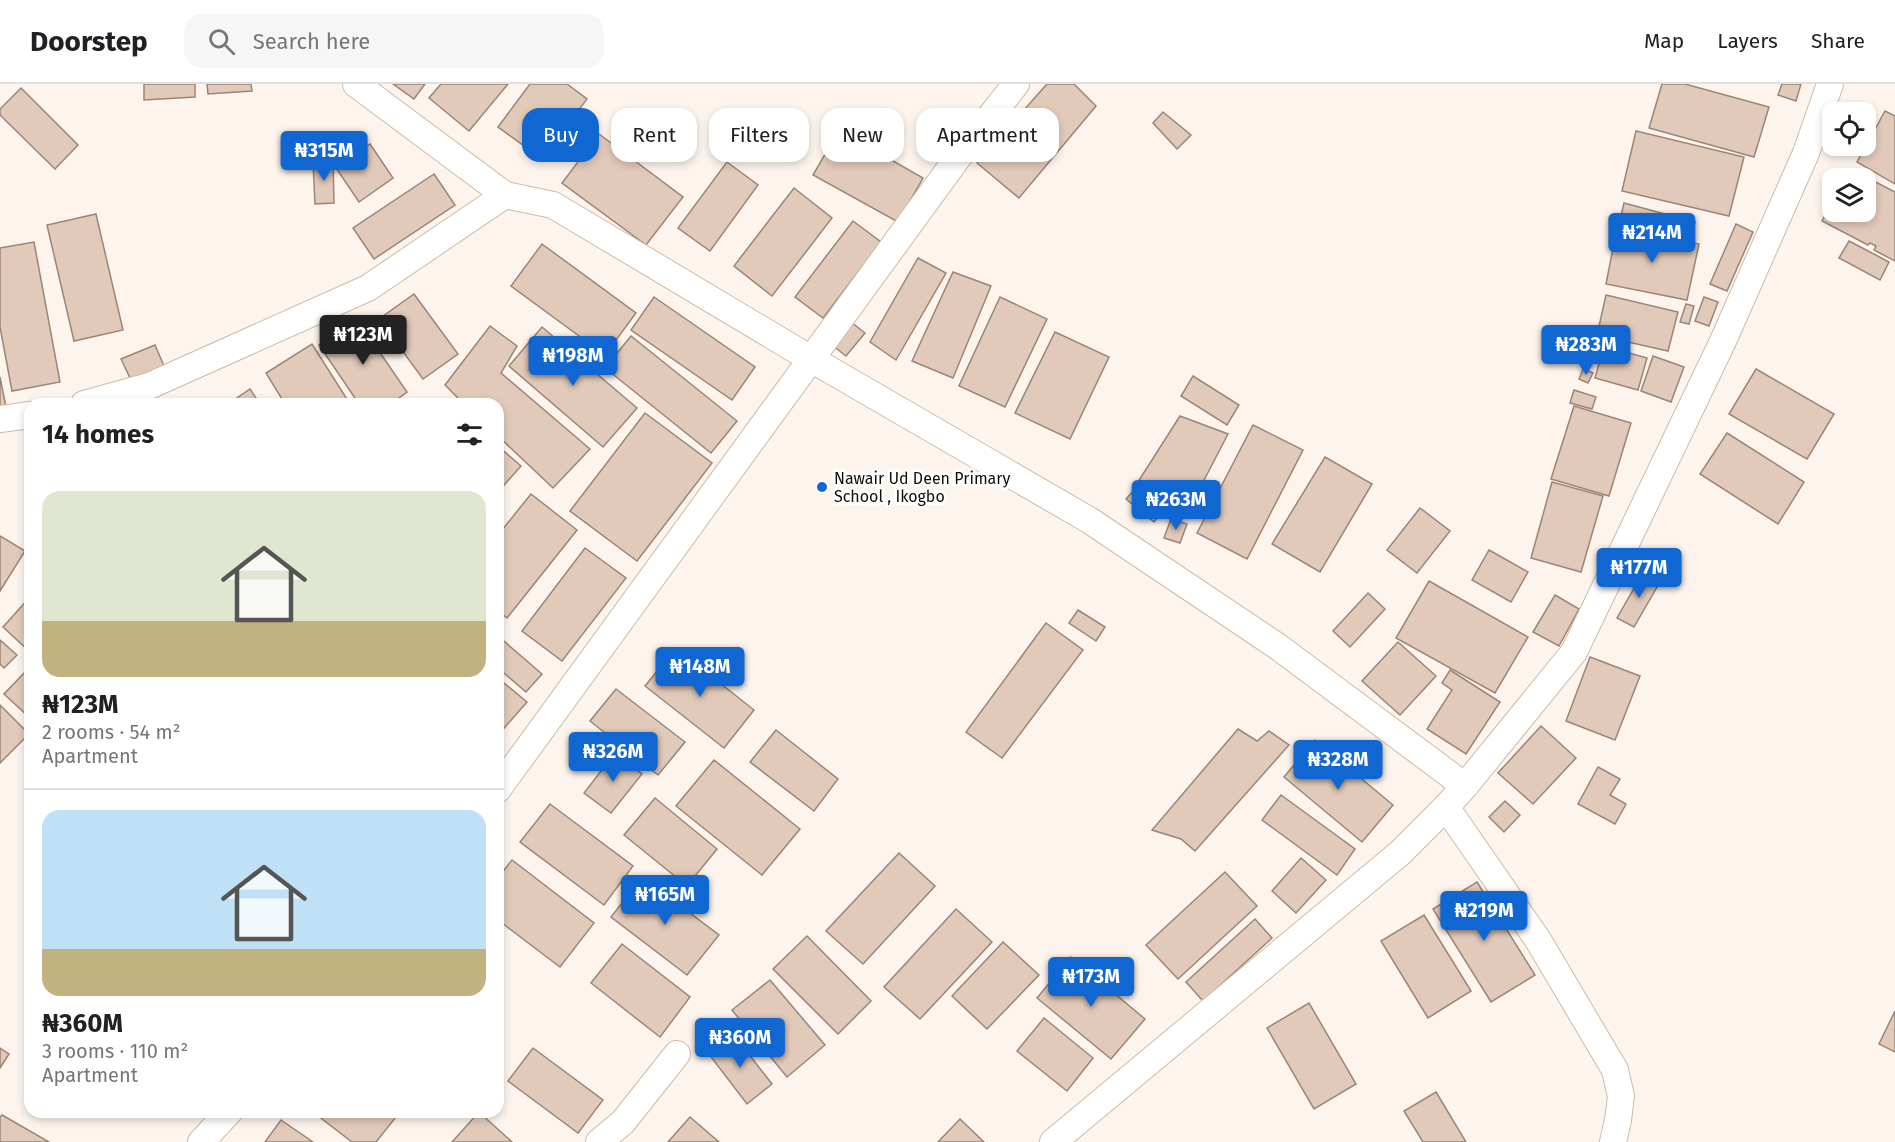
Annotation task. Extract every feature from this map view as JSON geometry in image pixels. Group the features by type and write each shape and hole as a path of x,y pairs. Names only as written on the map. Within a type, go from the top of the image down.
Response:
{"street":[{"path":"356,84 505,195 554,205 811,359 1089,520 1277,646 1465,786"},
{"path":"504,781 952,166 1016,84"},
{"path":"1053,1142 1400,853 1465,786 1574,652 1723,341 1806,153 1830,84"},
{"path":"106,398 149,386 368,288 505,195"},
{"path":"0,419 24,416"},
{"path":"1446,807 1538,940 1615,1070 1621,1096 1613,1142"},
{"path":"599,1142 623,1122 677,1054"},
{"path":"201,1142 223,1118"}],"building":[{"path":"144,84 195,84 195,97 144,100"},
{"path":"207,84 251,84 252,91 208,94"},
{"path":"393,84 425,84 414,99"},
{"path":"441,84 508,84 469,131 429,98"},
{"path":"530,84 567,84 587,99 580,108 522,108 522,144 498,127"},
{"path":"1047,84 1074,84 1096,106 1059,150 1059,108 1026,108"},
{"path":"1662,84 1685,84 1769,107 1754,157 1649,128"},
{"path":"1782,84 1801,84 1796,101 1778,95"},
{"path":"21,88 78,145 55,169 0,115 0,109"},
{"path":"1885,111 1895,116 1895,184 1876,173 1876,168 1867,168 1857,162 1860,156 1876,156 1876,127"},
{"path":"1163,112 1191,135 1177,149 1153,123"},
{"path":"1636,131 1744,157 1729,216 1622,191"},
{"path":"599,134 611,143 611,162 636,162 683,197 646,245 562,183 578,162 599,162"},
{"path":"370,144 393,178 359,202 336,168"},
{"path":"333,161 334,203 315,204 313,162"},
{"path":"821,161 895,162 923,178 898,222 813,175"},
{"path":"727,162 758,185 710,251 678,228"},
{"path":"978,162 1049,162 1019,198"},
{"path":"434,174 455,205 374,259 353,228"},
{"path":"1876,182 1895,192 1895,261 1874,250 1876,246 1870,243 1868,245 1824,222 1876,222"},
{"path":"794,188 832,218 772,296 734,266"},
{"path":"1624,203 1695,222 1690,239 1620,220"},
{"path":"96,214 123,330 74,341 47,225"},
{"path":"853,221 881,242 823,318 795,297"},
{"path":"1736,224 1753,232 1727,291 1710,284"},
{"path":"1617,228 1699,244 1687,300 1606,284"},
{"path":"1849,241 1889,262 1880,280 1839,258"},
{"path":"34,242 60,382 12,391 0,327 0,248"},
{"path":"542,244 636,313 605,355 511,286"},
{"path":"918,258 946,273 896,360 870,342"},
{"path":"953,272 991,286 953,378 912,361"},
{"path":"414,294 458,354 423,379 379,319"},
{"path":"1606,295 1678,312 1668,351 1597,335"},
{"path":"654,297 755,367 732,400 631,330"},
{"path":"1000,297 1047,319 1005,407 959,386"},
{"path":"1704,297 1718,302 1709,326 1695,321"},
{"path":"1686,304 1694,306 1689,324 1680,322"},
{"path":"357,319 407,392 399,398 355,398 319,345"},
{"path":"851,322 865,333 846,356 832,345"},
{"path":"490,326 517,346 501,373 590,449 553,488 504,442 504,398 458,398 445,385"},
{"path":"542,327 637,408 603,447 509,366"},
{"path":"1055,332 1109,357 1070,439 1015,413"},
{"path":"631,336 737,421 711,453 605,368"},
{"path":"312,344 346,398 281,398 266,373"},
{"path":"155,345 164,366 131,380 121,359"},
{"path":"1604,346 1647,358 1638,390 1595,378"},
{"path":"1653,356 1684,367 1671,402 1641,391"},
{"path":"1583,369 1593,373 1588,383 1579,379"},
{"path":"1756,369 1834,414 1807,459 1729,414"},
{"path":"1193,376 1239,405 1227,425 1181,396"},
{"path":"0,377 6,407 0,407"},
{"path":"250,389 256,398 237,398"},
{"path":"1574,390 1596,397 1592,409 1570,403"},
{"path":"1574,406 1631,423 1609,496 1551,479"},
{"path":"645,413 712,463 637,561 570,511"},
{"path":"1180,416 1228,434 1188,511 1136,485"},
{"path":"1253,425 1303,450 1247,559 1197,533"},
{"path":"1727,433 1804,482 1778,524 1700,474"},
{"path":"504,451 521,466 504,485"},
{"path":"1325,457 1372,484 1320,572 1272,544"},
{"path":"1552,482 1603,496 1581,572 1531,558"},
{"path":"1135,489 1162,512 1154,522 1126,499"},
{"path":"531,494 577,530 507,618 504,616 504,528"},
{"path":"1420,508 1450,531 1417,573 1387,550"},
{"path":"1171,519 1187,524 1180,543 1164,538"},
{"path":"0,536 24,550 24,553 0,591"},
{"path":"585,548 626,578 562,661 522,631"},
{"path":"1489,550 1528,572 1511,602 1472,580"},
{"path":"1644,571 1661,580 1634,627 1617,618"},
{"path":"1429,581 1528,637 1495,693 1396,638"},
{"path":"1368,593 1385,609 1350,647 1333,631"},
{"path":"1555,595 1579,609 1559,646 1533,632"},
{"path":"24,604 24,646 3,627"},
{"path":"1078,610 1105,627 1096,641 1069,623"},
{"path":"1046,623 1083,650 1002,758 966,732"},
{"path":"0,640 17,655 4,668 0,664"},
{"path":"504,641 542,674 526,692 504,673"},
{"path":"1398,642 1436,676 1400,715 1362,681"},
{"path":"676,648 754,710 724,748 645,686"},
{"path":"1590,657 1640,676 1615,740 1566,721"},
{"path":"1450,670 1500,702 1466,754 1427,729 1452,690 1442,683"},
{"path":"24,673 24,712 4,694"},
{"path":"504,683 527,702 504,728"},
{"path":"616,689 685,742 658,775 590,721"},
{"path":"0,705 24,729 24,739 0,763"},
{"path":"1541,726 1576,758 1533,804 1498,773"},
{"path":"1238,729 1257,741 1269,731 1289,745 1195,851 1181,839 1152,830"},
{"path":"776,730 838,779 814,811 750,762"},
{"path":"1315,740 1393,805 1362,842 1284,777"},
{"path":"615,753 642,774 611,813 584,793"},
{"path":"714,760 800,829 762,875 676,806"},
{"path":"1598,767 1620,779 1610,795 1626,804 1615,824 1578,804"},
{"path":"1281,795 1355,849 1337,875 1262,820"},
{"path":"655,798 717,849 687,886 624,835"},
{"path":"1505,801 1520,815 1504,832 1489,817"},
{"path":"550,804 633,866 604,905 520,842"},
{"path":"899,853 935,886 863,964 826,931"},
{"path":"1301,858 1326,880 1296,913 1272,891"},
{"path":"512,860 594,923 560,967 504,925 504,870"},
{"path":"1225,872 1257,906 1178,979 1146,945"},
{"path":"642,877 719,935 687,975 611,917"},
{"path":"1477,882 1535,975 1491,1002 1433,909"},
{"path":"956,909 992,942 920,1019 884,987"},
{"path":"1424,915 1471,991 1428,1018 1381,941"},
{"path":"1255,919 1272,938 1203,1001 1186,982"},
{"path":"807,936 871,1001 838,1034 773,969"},
{"path":"1003,942 1039,975 987,1029 952,996"},
{"path":"622,944 690,997 660,1037 591,983"},
{"path":"1071,957 1145,1019 1111,1059 1037,998"},
{"path":"770,980 825,1045 787,1077 732,1010"},
{"path":"1309,1003 1356,1084 1314,1109 1267,1028"},
{"path":"1895,1011 1895,1052 1879,1044"},
{"path":"1044,1018 1093,1058 1067,1091 1017,1051"},
{"path":"733,1034 772,1084 747,1104 708,1053"},
{"path":"0,1048 9,1054 0,1068"},
{"path":"533,1048 603,1100 578,1133 508,1081"},
{"path":"1436,1092 1466,1142 1423,1142 1404,1111"},
{"path":"2,1115 49,1142 0,1142 0,1117"},
{"path":"690,1117 719,1142 668,1142"},
{"path":"321,1118 395,1118 376,1142 352,1142"},
{"path":"474,1118 486,1118 512,1142 452,1142"},
{"path":"960,1119 984,1142 938,1142"},
{"path":"281,1120 313,1142 265,1142"}],"place":[{"name":"Nawair Ud Deen Primary School , Ikogbo","path":"822,487"}]}
